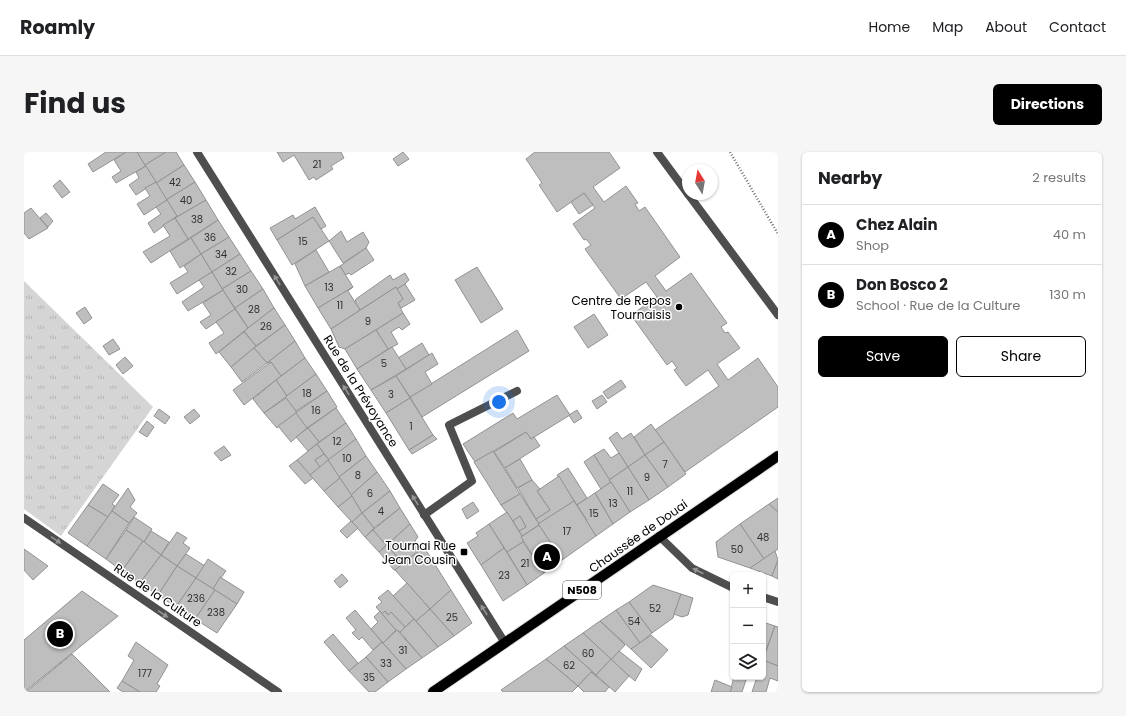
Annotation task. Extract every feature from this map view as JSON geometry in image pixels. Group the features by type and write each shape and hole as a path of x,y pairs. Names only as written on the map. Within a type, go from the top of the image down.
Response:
{"main road":[{"name":"Chaussée de Douai","path":"433,692 778,456"}],"street":[{"name":"Rue de la Prévoyance","path":"197,152 505,643"},
{"path":"657,152 682,186"},
{"path":"692,200 778,315"},
{"path":"424,514 472,481 449,425 517,391"},
{"name":"Rue de la Culture","path":"24,518 278,692"},
{"path":"659,536 692,568 730,587"},
{"path":"766,598 778,602"}],"path":[{"path":"730,152 778,234"}],"green space":[{"path":"24,281 153,407 61,536 24,509"}],"building":[{"path":"106,152 126,152 93,172 88,164"},
{"path":"126,152 137,152 146,166 116,183 112,177 121,171 114,160"},
{"path":"137,152 166,152 145,165"},
{"path":"166,152 176,152 184,165 156,183 145,165"},
{"path":"277,152 341,152 344,158 331,166 333,169 316,180 314,177 309,180 294,155 283,162"},
{"path":"403,152 409,159 398,166 393,159"},
{"name":"Centre de Repos Tournaisis","path":"535,152 609,152 620,168 593,187 604,202 626,186 638,203 635,204 639,211 645,207 680,257 655,276 666,291 691,273 727,323 721,327 725,333 728,332 740,348 717,364 728,380 758,358 778,387 778,407 685,472 655,430 719,386 708,370 686,386 674,370 677,368 672,361 667,365 631,315 657,297 646,282 621,299 585,249 591,245 586,239 584,240 573,224 595,208 584,193 557,212 539,185 542,183 526,159"},
{"path":"184,165 195,182 166,200 156,183"},
{"path":"146,166 156,182 136,195 129,185 139,178 136,172"},
{"path":"60,180 70,192 62,198 53,186"},
{"path":"156,182 167,200 144,215 137,204 150,196 145,188"},
{"path":"195,182 206,200 175,218 177,216 166,200"},
{"path":"584,193 593,205 579,214 571,202"},
{"path":"167,200 177,216 154,233 148,223 161,214 156,207"},
{"path":"206,200 218,220 188,239 175,218"},
{"path":"315,207 326,226 321,229 313,217 277,240 270,228 293,215 295,219"},
{"path":"31,208 48,228 29,239 24,233 24,213"},
{"path":"46,213 53,221 48,227 40,218"},
{"path":"313,217 329,241 292,265 277,240"},
{"path":"175,218 188,239 151,263 143,252 170,236 163,225"},
{"path":"218,220 229,237 201,254 191,238"},
{"path":"341,231 347,242 363,232 369,242 366,248 343,263 329,241"},
{"path":"229,237 240,254 212,272 201,254"},
{"path":"191,238 201,254 180,268 170,251"},
{"path":"366,248 374,260 351,275 349,273 345,275 340,266"},
{"path":"316,250 329,272 305,286 295,264"},
{"path":"201,254 212,272 177,294 170,283 188,272 184,266"},
{"path":"240,254 251,271 222,289 212,272"},
{"path":"340,266 353,287 318,308 305,286"},
{"path":"477,267 503,309 481,323 455,280"},
{"path":"251,271 263,289 235,308 222,289"},
{"path":"212,272 223,290 188,311 182,302 204,287 199,280"},
{"path":"405,273 409,280 405,284 397,289 396,287 360,310 355,302 356,299 390,275 393,280"},
{"path":"405,284 415,300 401,308 398,303 403,299 397,289"},
{"path":"353,287 348,291 360,310 331,329 318,308"},
{"path":"396,287 403,299 398,303 403,313 345,349 339,347 331,329"},
{"path":"263,289 274,308 248,328 235,308"},
{"path":"223,290 235,309 206,329 200,322 211,315 203,303"},
{"path":"85,307 92,318 84,324 76,313"},
{"path":"274,308 285,325 256,346 244,331"},
{"path":"235,309 248,328 216,354 209,343 224,333 216,322"},
{"path":"403,313 410,324 402,330 399,327 391,332 398,344 388,349 376,330"},
{"path":"594,314 608,335 588,348 574,327"},
{"path":"285,325 295,341 267,363 254,348"},
{"path":"376,330 388,349 357,369 345,349"},
{"path":"517,330 529,351 422,417 410,397"},
{"path":"244,332 256,346 231,367 219,352"},
{"path":"113,339 120,349 109,355 103,346"},
{"path":"295,341 305,358 281,376 271,362 267,363"},
{"path":"422,343 429,355 406,369 398,358"},
{"path":"392,347 406,369 371,390 357,369"},
{"path":"254,348 267,363 242,382 231,367"},
{"path":"432,353 438,364 425,372 432,384 410,397 396,376"},
{"path":"125,357 133,366 123,374 116,365"},
{"path":"305,358 316,374 287,396 276,380"},
{"path":"271,362 281,376 244,405 233,390"},
{"path":"316,374 327,391 296,411 285,397"},
{"path":"396,376 410,398 386,413 371,390"},
{"path":"276,380 287,396 264,413 253,399"},
{"path":"621,380 626,387 608,399 603,392"},
{"path":"327,391 337,407 307,428 295,413"},
{"path":"557,395 570,415 531,439 526,432 475,462 463,444 513,413 517,419"},
{"path":"602,395 607,402 597,409 592,401"},
{"path":"286,398 296,413 277,428 264,413"},
{"path":"410,398 433,435 409,450 386,413"},
{"path":"336,408 346,423 319,442 308,428"},
{"path":"159,409 170,417 165,424 154,416"},
{"path":"194,409 200,416 190,424 184,417"},
{"path":"577,410 582,418 574,423 569,415"},
{"path":"296,413 307,428 291,442 278,426"},
{"path":"147,421 154,427 147,437 139,432"},
{"path":"346,423 356,439 329,460 317,444"},
{"path":"651,424 664,442 645,455 634,437"},
{"path":"308,428 319,442 308,451 296,437"},
{"path":"526,432 531,439 534,437 540,446 505,468 494,452"},
{"path":"617,432 622,439 631,433 645,455 628,467 609,438"},
{"path":"433,435 437,439 412,454 409,450"},
{"path":"356,439 366,456 339,477 328,460"},
{"path":"664,442 686,474 668,487 645,455"},
{"path":"317,444 324,454 315,460 320,467 310,475 297,460"},
{"path":"224,446 231,455 221,461 214,453"},
{"path":"604,449 611,458 619,453 628,467 609,480 594,455"},
{"path":"493,451 520,494 501,505 474,462"},
{"path":"324,454 329,460 320,467 315,460"},
{"path":"594,455 611,482 601,489 584,462"},
{"path":"645,455 668,487 649,500 628,467"},
{"path":"366,456 377,472 351,495 339,477"},
{"path":"520,459 532,480 517,488 505,468"},
{"path":"297,460 313,478 305,484 289,466"},
{"path":"328,460 340,478 324,491 310,475"},
{"path":"628,467 649,500 630,512 609,480"},
{"path":"568,468 587,498 577,505 557,475"},
{"path":"377,472 390,491 362,513 351,495"},
{"path":"559,476 574,501 539,524 536,519 550,510 537,491"},
{"path":"340,478 352,496 338,507 324,491"},
{"path":"532,480 540,489 537,491 550,510 536,519 518,488"},
{"path":"611,482 630,512 613,524 595,493"},
{"path":"103,484 119,495 112,504 115,506 108,517 88,505"},
{"path":"128,488 135,500 130,507 137,513 129,523 112,511"},
{"path":"390,491 400,508 374,528 362,513"},
{"path":"595,493 613,524 596,536 577,505"},
{"path":"520,494 539,524 522,536 519,531 526,527 520,516 513,521 501,505"},
{"path":"352,496 362,513 352,522 338,507"},
{"path":"778,498 778,512 769,504"},
{"path":"574,501 596,536 562,560 538,524"},
{"path":"473,502 479,511 467,519 462,509"},
{"path":"769,504 778,512 778,549 764,559 740,524"},
{"path":"88,505 108,517 87,546 68,533"},
{"path":"400,508 410,524 386,546 373,530"},
{"path":"112,511 129,523 106,559 87,546"},
{"path":"507,512 522,536 523,542 507,552 489,524"},
{"path":"362,513 374,528 365,537 352,522"},
{"path":"520,516 526,527 519,531 513,521"},
{"path":"134,517 152,529 144,542 126,530"},
{"path":"351,521 358,528 347,538 340,531"},
{"path":"410,524 418,537 415,541 420,549 403,564 387,545"},
{"path":"489,524 504,548 481,565 467,543 478,536 476,533"},
{"path":"740,524 764,559 750,568 718,557 716,542"},
{"path":"539,525 562,560 544,573 521,537"},
{"path":"126,530 143,541 122,571 106,559"},
{"path":"373,530 386,545 379,552 365,537"},
{"path":"151,531 169,542 161,555 144,542"},
{"path":"177,532 187,538 183,543 190,548 177,566 161,555"},
{"path":"143,541 161,555 140,583 122,571"},
{"path":"523,542 544,573 527,585 507,552"},
{"path":"387,545 403,564 395,570 379,552"},
{"path":"424,547 451,590 430,609 395,570"},
{"path":"504,548 527,585 503,601 481,565"},
{"path":"24,549 48,566 33,580 24,570"},
{"path":"775,551 778,560 772,576 766,574 766,572 761,572 750,568"},
{"path":"186,554 205,566 196,578 177,566"},
{"path":"161,555 177,566 158,595 140,583"},
{"path":"208,559 226,571 213,589 196,578"},
{"path":"778,560 778,579 772,576"},
{"path":"177,566 196,578 176,607 158,595"},
{"path":"342,574 348,581 340,588 334,581"},
{"path":"220,577 244,592 237,604 213,589"},
{"path":"196,578 215,590 195,619 176,607"},
{"path":"407,583 430,609 416,621 393,596"},
{"path":"653,585 681,594 673,618 652,633 629,602"},
{"path":"215,590 237,604 217,633 195,619"},
{"path":"388,590 414,619 405,627 391,612 388,615 385,611 382,614 376,607 382,602 378,598"},
{"path":"451,590 472,623 454,636 430,609"},
{"path":"82,591 118,616 24,692 24,640"},
{"path":"681,594 693,598 688,615 682,617 674,614"},
{"path":"629,602 652,633 640,643 616,610"},
{"path":"430,609 454,636 438,647 416,621"},
{"path":"355,610 382,642 373,650 362,637 359,640 352,633 356,630 346,618"},
{"path":"616,610 640,643 631,649 600,621"},
{"path":"380,611 396,630 383,643 371,629 378,622 374,617"},
{"path":"385,611 388,615 391,612 405,627 400,632 396,630 382,614"},
{"path":"414,619 438,647 422,658 400,632"},
{"path":"600,621 625,645 611,660 583,633"},
{"path":"766,623 775,626 766,650"},
{"path":"775,626 778,627 778,666 766,661 766,652"},
{"path":"397,630 422,658 406,669 383,643"},
{"path":"583,633 611,659 596,675 564,646"},
{"path":"333,634 358,663 349,671 324,642"},
{"path":"651,635 668,650 651,668 631,649"},
{"path":"136,642 168,665 157,684 160,686 156,692 140,692 122,681 134,660 128,656"},
{"path":"382,642 406,669 388,682 366,657"},
{"path":"564,646 596,675 591,672 578,686 546,659"},
{"path":"619,651 642,669 635,681 611,660"},
{"path":"72,654 110,692 26,692"},
{"path":"366,657 388,682 375,692 369,692 349,671"},
{"path":"546,659 578,686 572,692 503,692 501,690"},
{"path":"611,659 629,676 615,692 596,675"},
{"path":"766,661 778,666 778,681 770,678 766,692 752,692 756,680 766,680"},
{"path":"591,672 609,687 605,692 584,692 578,686"},
{"path":"715,680 732,687 730,692 711,692"},
{"path":"733,680 746,680 742,692 730,692"},
{"path":"122,681 140,692 123,692 117,688"}],"place":[{"name":"Centre de Repos Tournaisis","path":"679,307"},
{"name":"Tournai Rue Jean Cousin","path":"464,552"},
{"name":"Chez Alain","path":"547,557"},
{"name":"Don Bosco 2","path":"60,634"}]}
